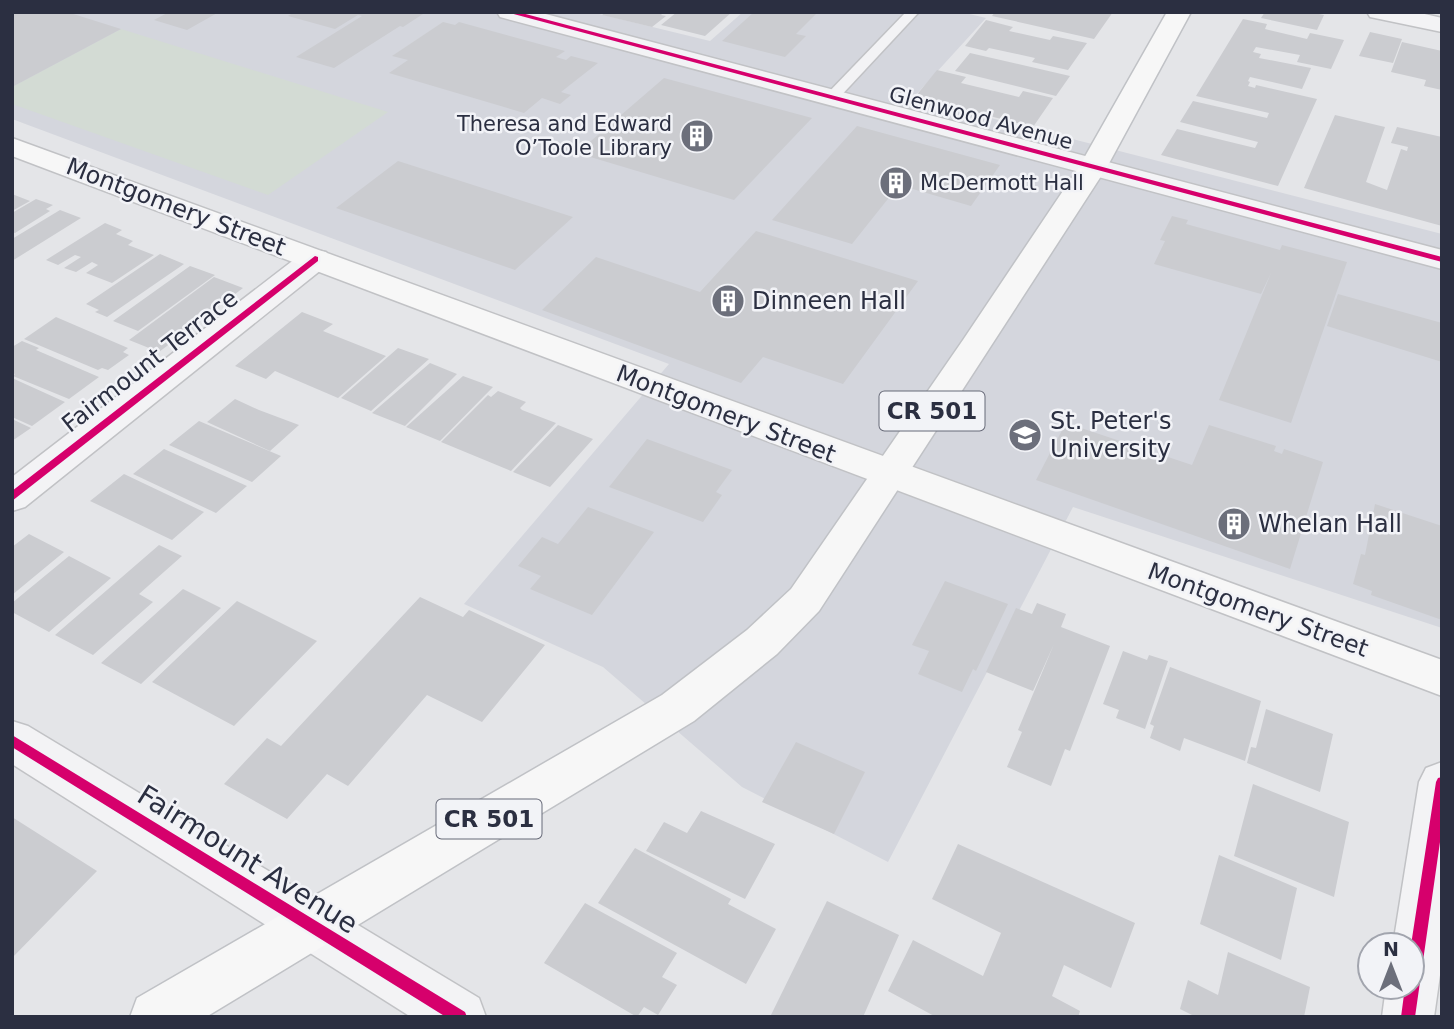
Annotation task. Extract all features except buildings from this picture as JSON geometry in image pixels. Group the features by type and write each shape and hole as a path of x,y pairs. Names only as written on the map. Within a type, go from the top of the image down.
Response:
{"main road":[{"name":"CR 501","path":"156,1017 678,708 762,642 805,600 1093,167 1179,12"},
{"name":"Montgomery Street","path":"12,146 1442,678"}],"street":[{"name":"Glenwood Avenue","path":"509,12 1442,261"},
{"path":"1379,12 1442,25"},
{"name":"Fairmount Terrace","path":"12,497 315,260"},
{"name":"Fairmount Avenue","path":"12,740 460,1017"},
{"path":"1408,1017 1442,782"}],"lane":[{"path":"831,98 913,12"}],"shaded area":[{"name":"St. Peter's University","path":"12,12 591,12 710,41 743,12 961,12 986,18 913,98 1442,234 1442,628 1073,507 888,862 742,787 603,667 464,604 669,364 12,119"},
{"path":"121,29 388,112 268,195 12,104 12,87"}],"cycle path":[{"path":"509,12 1442,260"},
{"path":"12,497 315,259"},
{"path":"12,740 460,1017"},
{"path":"1408,1017 1442,782"}],"place":[{"name":"Theresa and Edward O’Toole Library","path":"697,136"},
{"name":"McDermott Hall","path":"896,183"},
{"name":"Dinneen Hall","path":"728,301"},
{"name":"St. Peter's University","path":"1025,435"},
{"name":"Whelan Hall","path":"1234,524"}]}
